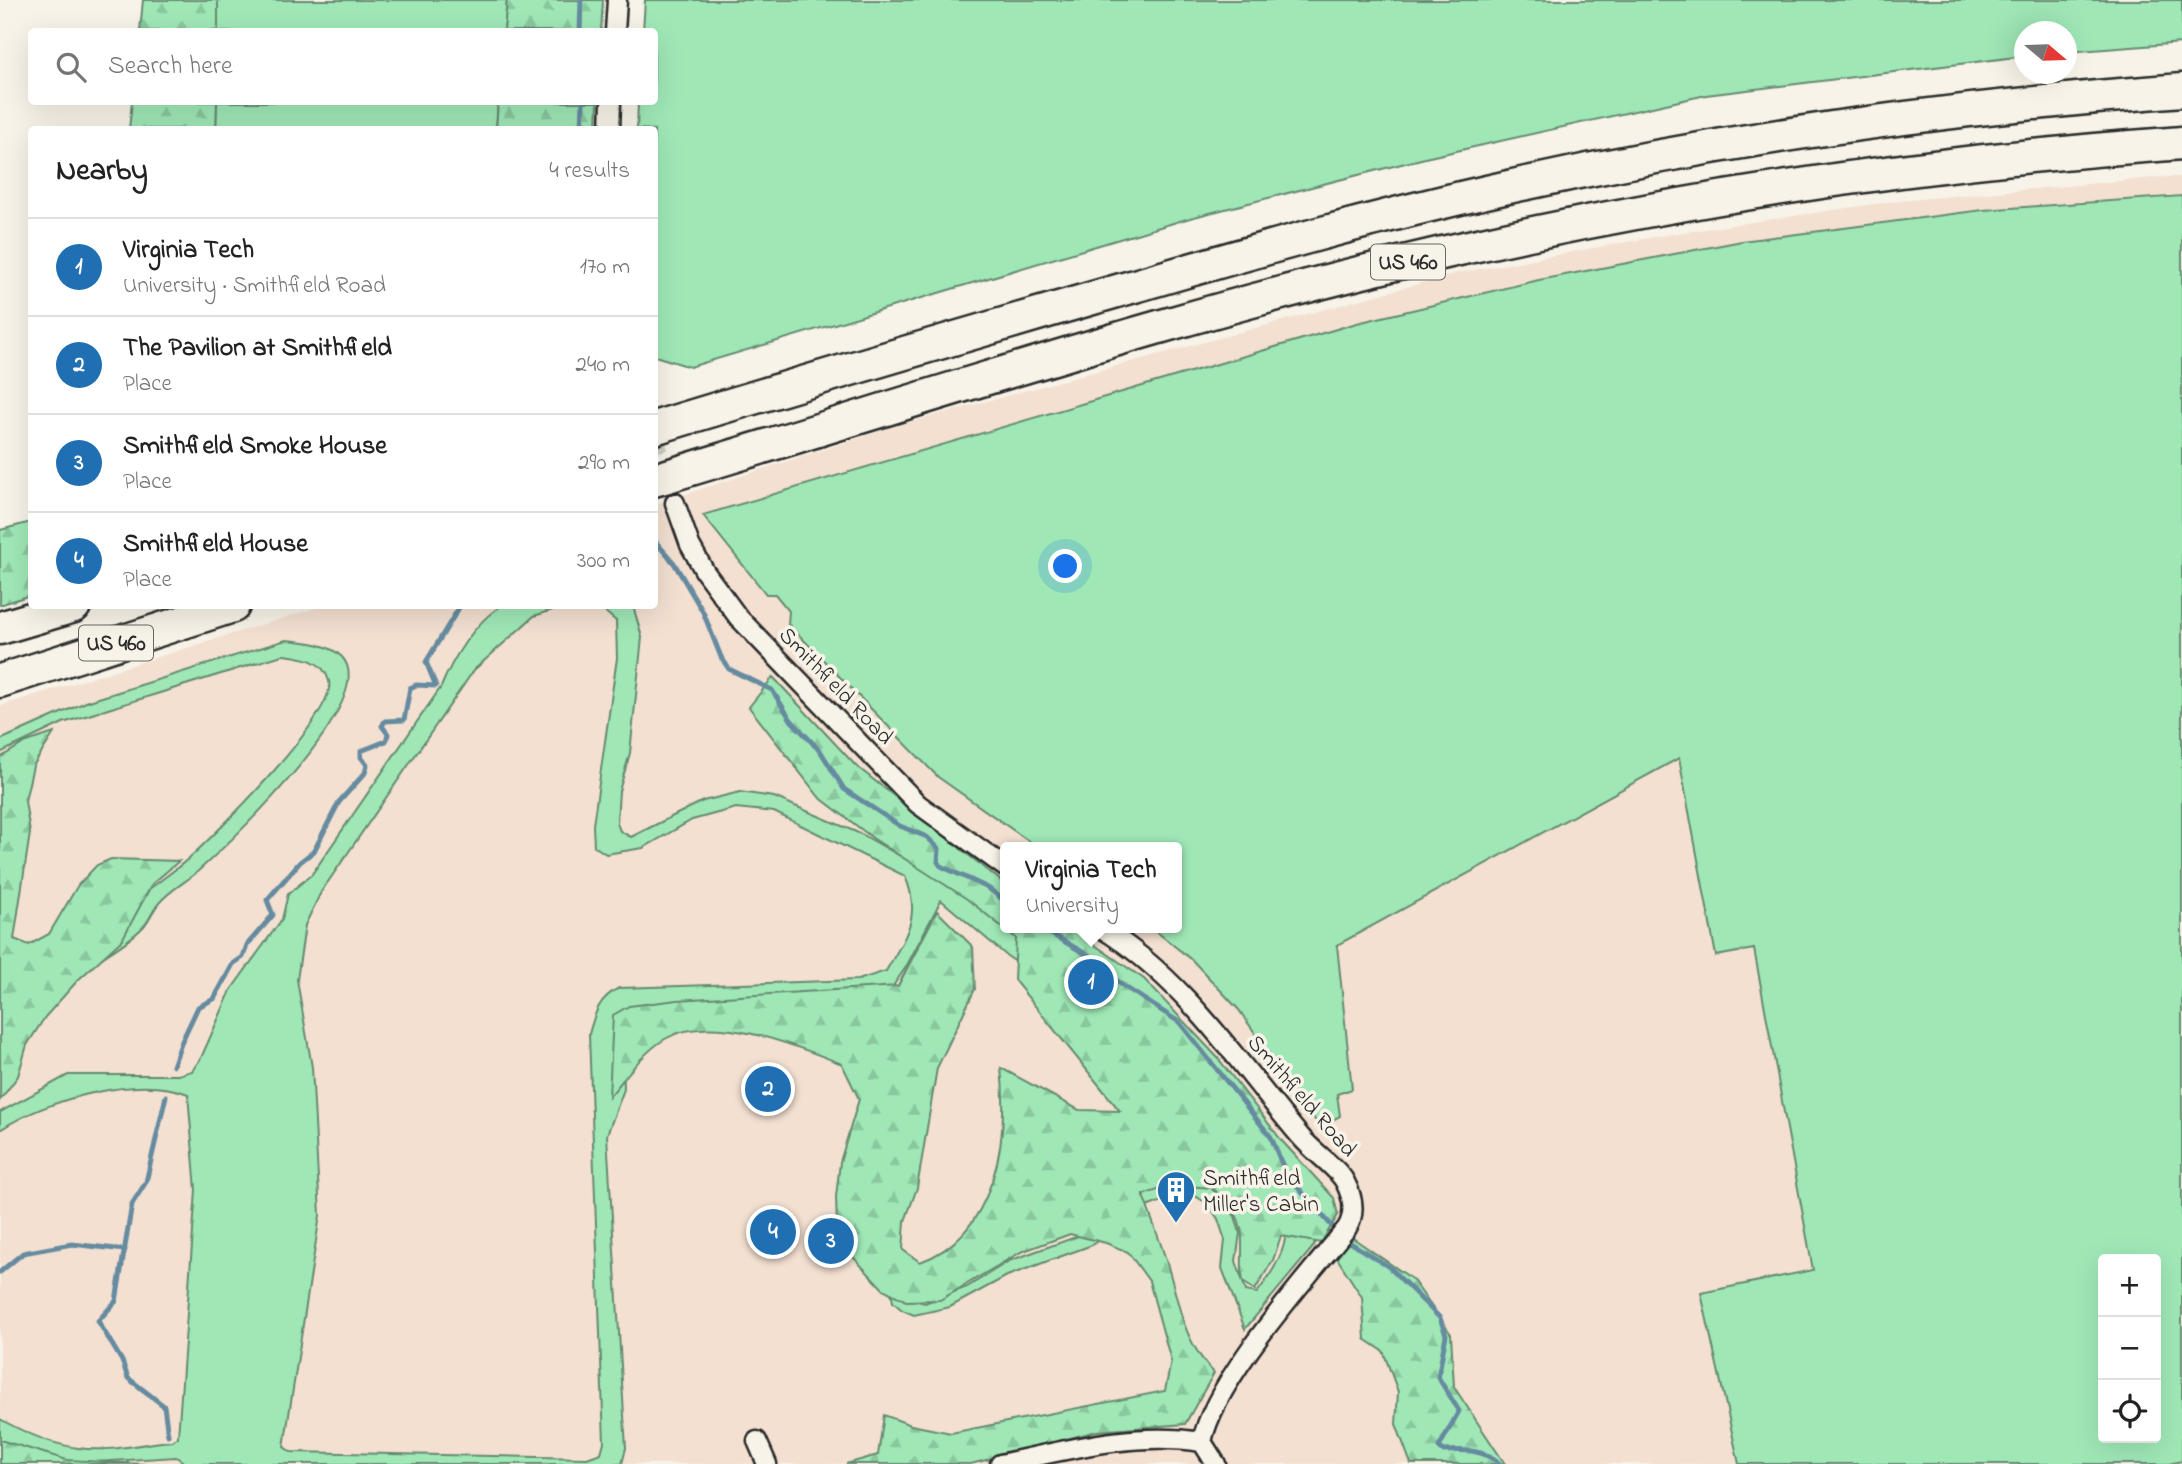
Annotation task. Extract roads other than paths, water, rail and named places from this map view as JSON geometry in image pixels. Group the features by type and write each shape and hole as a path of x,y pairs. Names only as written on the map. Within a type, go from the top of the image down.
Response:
{"highway":[{"name":"US 460","path":"658,427 882,358 1342,227 1505,187 1667,155 1836,127 1993,107 2182,90"},
{"name":"US 460","path":"665,491 1177,324 1347,276 1470,247 1776,188 1967,162 2182,143"},
{"name":"US 460","path":"0,628 64,609"},
{"name":"US 460","path":"0,681 224,609"}],"street":[{"path":"615,28 617,0"},
{"path":"610,126 611,105"},
{"name":"Smithfield Road","path":"665,491 705,572 738,617 918,804 1000,863"},
{"name":"Smithfield Road","path":"1108,933 1148,963 1191,1003 1300,1136 1344,1180 1352,1201 1349,1224 1233,1376 1211,1414 1202,1442"},
{"path":"1000,1464 1114,1440 1160,1438 1202,1442 1216,1464"},
{"path":"757,1441 767,1464"}],"waterway":[{"path":"580,28 581,0"},
{"path":"582,126 583,105"},
{"path":"658,545 674,563 703,612 721,657 729,669 772,690 791,720 821,752 844,789 900,826 927,837 939,849 938,862 941,866 988,888 1000,897"},
{"path":"173,1066 198,1007 214,999 233,964 243,957 247,945 273,915 267,900 300,862 314,851 339,802 365,773 367,765 361,757 361,751 386,741 388,734 382,726 385,721 404,720 410,688 416,685 436,686 426,662 458,609"},
{"path":"1050,933 1091,957 1122,985 1179,1022 1271,1137 1286,1174 1332,1226"},
{"path":"166,1096 146,1182 132,1204 116,1301 98,1321 122,1361 128,1378 164,1406 168,1435"},
{"path":"1349,1242 1389,1267 1440,1318 1446,1335 1438,1377 1459,1411 1439,1447 1444,1451 1481,1453 1500,1464"},
{"path":"0,1272 23,1253 72,1244 125,1250"}],"tunnel":[{"path":"658,448 675,503"}],"place":[{"name":"Virginia Tech","path":"1091,982"},
{"name":"The Pavilion at Smithfield","path":"768,1089"},
{"name":"Smithfield Miller's Cabin","path":"1176,1224"},
{"name":"Smithfield House","path":"773,1232"},
{"name":"Smithfield Smoke House","path":"831,1241"}]}
